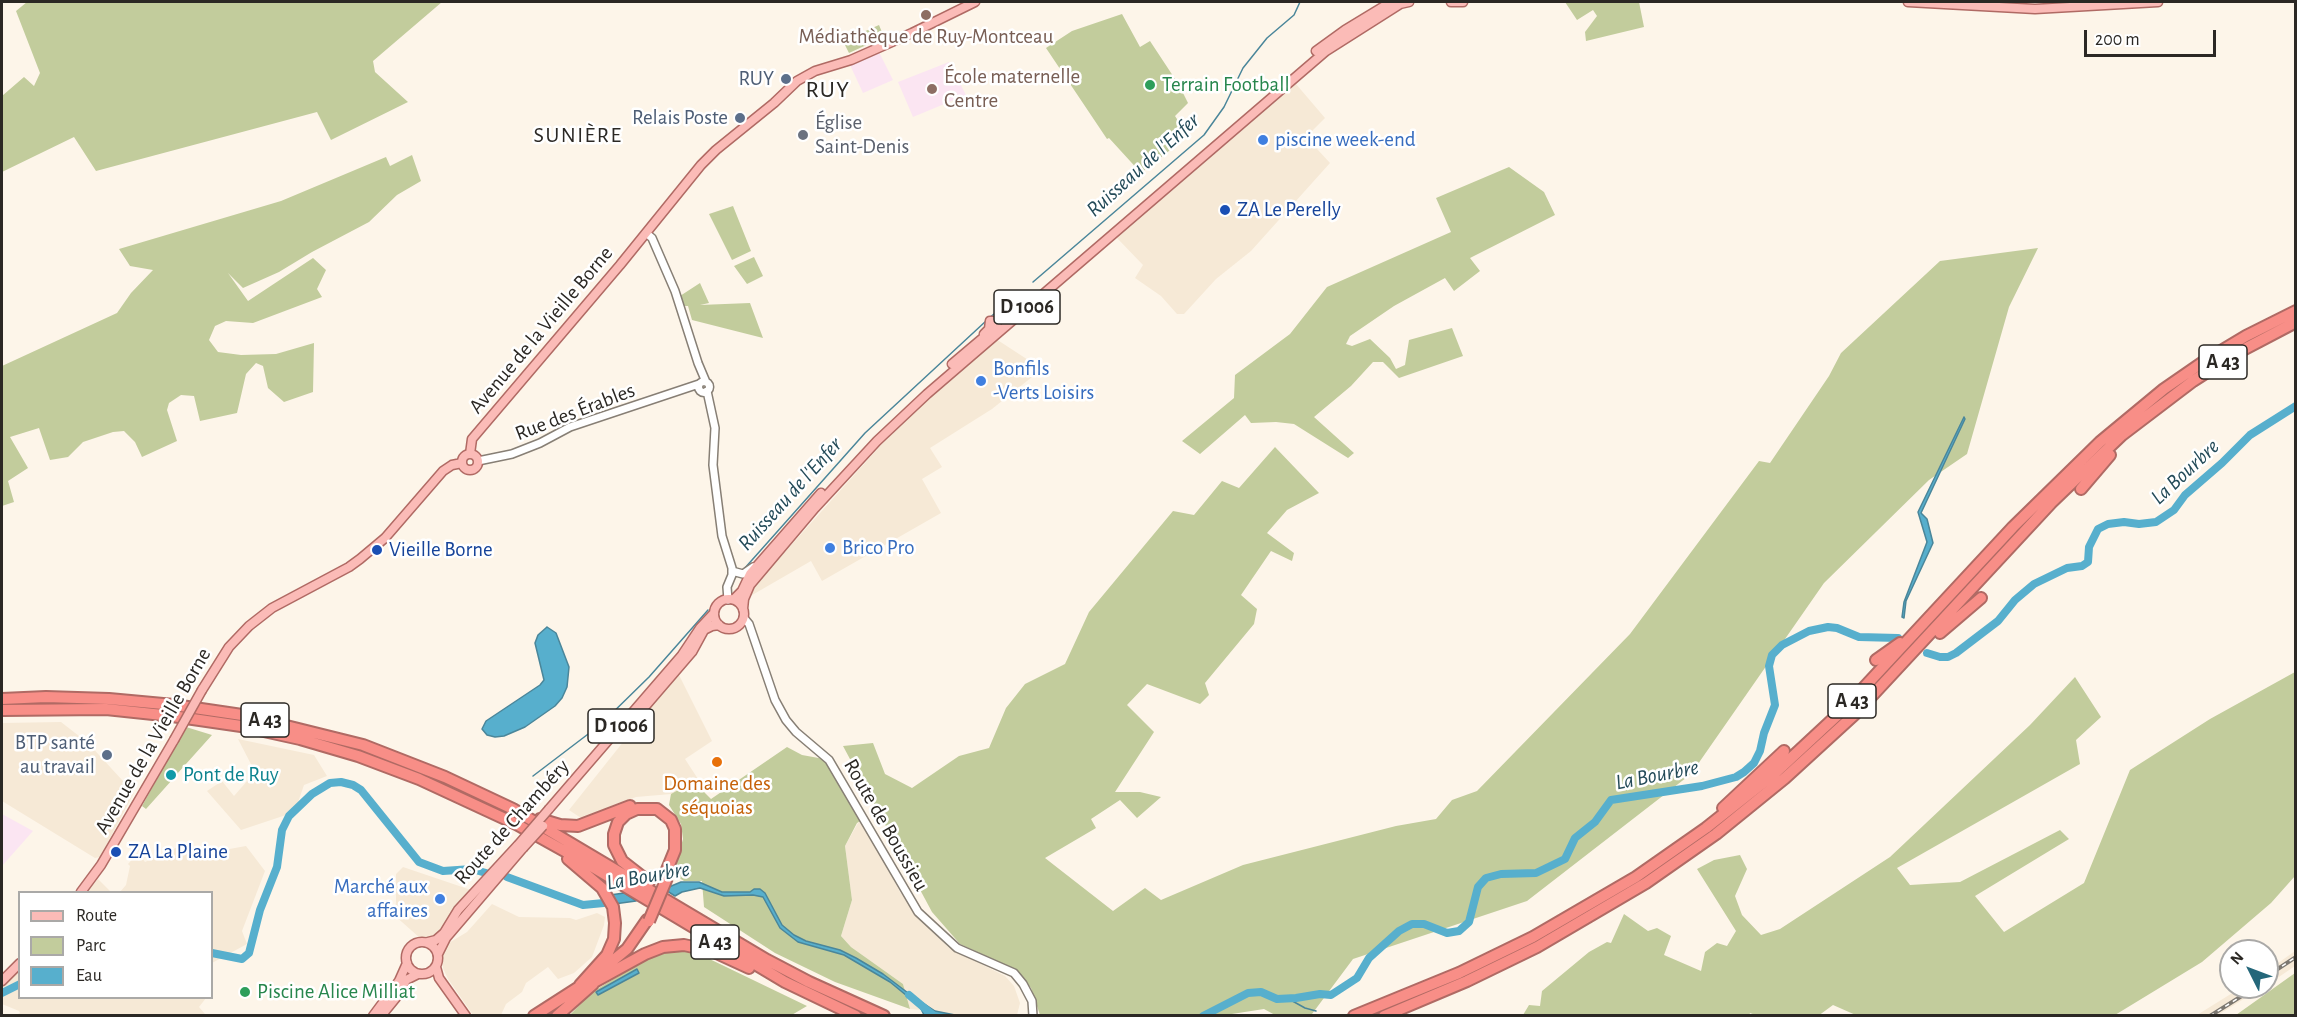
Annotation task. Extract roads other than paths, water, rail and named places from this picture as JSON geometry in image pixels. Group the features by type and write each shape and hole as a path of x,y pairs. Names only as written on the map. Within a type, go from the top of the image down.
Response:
{"highway":[{"name":"A 43","path":"1354,1016 1407,996 1505,952 1567,919 1658,862 1740,802 1818,734 1891,660 1983,559 2072,467 2147,402 2216,354 2295,311"},
{"name":"A 43","path":"1384,1016 1467,981 1527,952 1647,883 1716,834 1763,797 1855,714 2051,503 2115,442 2172,396 2235,354 2295,322"},
{"path":"2081,489 2114,450 2172,396"},
{"path":"1876,660 1900,642 1983,559"},
{"path":"1855,714 1953,620 1981,598"},
{"name":"A 43","path":"2,699 46,697 109,699 174,705 242,715 363,745 436,773 513,809 651,887 687,912 788,972 884,1016"},
{"name":"A 43","path":"2,710 106,709 172,716 241,726 300,739 358,756 419,779 542,838 785,982 856,1016"},
{"path":"1658,862 1720,810 1784,750"},
{"path":"513,809 549,822 573,826 592,822 642,804 662,807 675,820 679,836 678,850 665,878"},
{"path":"557,1016 632,948 648,920 665,878 675,850 676,838 671,820 657,809 641,808 626,814 613,837 615,849 629,867 651,887"},
{"path":"542,838 594,880 607,895 613,907 615,923 612,946 602,963 580,985"},
{"path":"534,1016 597,974 627,949 648,920"},
{"path":"594,982 645,954 663,947 684,945 712,951 754,971 785,982"}],"main road":[{"name":"Avenue de la Vieille Borne","path":"462,463 464,457 470,454 472,439 701,165 797,81 815,71 851,60 927,26 964,5 975,2"},
{"name":"D 1006","path":"731,600 742,591 750,574 772,548 873,438 974,345 1322,46 1360,19 1391,2"},
{"name":"D 1006","path":"743,614 744,599 750,585 815,508 877,441 927,394 1326,51 1400,4 1409,2"},
{"path":"1451,2 1463,2"},
{"path":"1908,2 2035,9 2158,2"},
{"path":"470,454 476,456 478,461"},
{"name":"Avenue de la Vieille Borne","path":"462,463 465,468 472,470 477,466 478,461"},
{"name":"Avenue de la Vieille Borne","path":"82,891 101,865 229,647 249,626 272,608 360,559 385,538 443,471 452,465 462,463"},
{"path":"731,600 741,604 743,614 736,628 728,630 719,625 714,613 718,604 731,600"},
{"name":"Route de Chambéry","path":"438,954 446,938 682,656 700,628 714,613"},
{"name":"Route de Chambéry","path":"551,811 685,661 705,630 719,625"},
{"name":"Route de Chambéry","path":"428,942 436,940 444,933 458,910 521,846"},
{"path":"373,1016 399,981 406,963 406,953 413,944 418,942 428,942 436,949 438,954 436,967 439,978 466,1016"},
{"path":"406,963 411,970 435,982 460,1016"},
{"path":"2,981 18,965"},
{"path":"381,1016 399,994 406,980 436,967"}],"street":[{"path":"646,232 652,238 675,291 716,428 713,465 722,536 732,570 727,587 731,600"},
{"name":"Rue des Érables","path":"478,461 512,454 540,443 570,427 683,390 702,387"},
{"path":"732,570 742,574 750,570 772,548"},
{"name":"Route de Boussieu","path":"743,614 749,624 774,698 786,720 796,732 829,760 918,912 957,948 1014,973 1032,1001 1033,1016"}],"water":[{"path":"1964,417 1921,513 1927,519 1933,543 1906,601 1904,618 1902,617 1904,602 1927,542 1918,512"},
{"path":"547,627 556,633 569,667 567,687 562,698 555,706 525,727 504,736 487,735 482,729 486,721 544,680 535,643 538,635"},
{"path":"681,882 699,882 722,892 750,892 760,889 765,893 782,925 794,935 806,941 840,950 856,958 883,974 920,1002 917,1002 918,1005 890,982 844,955 798,942 780,928 763,897 724,896 700,888 675,896 664,889"},
{"path":"624,893 636,901 614,904 610,895"},
{"path":"637,969 639,973 598,995 596,992"},
{"path":"923,1003 935,1011 955,1015 924,1015 920,1007"}],"waterway":[{"name":"Ruisseau de l'Enfer","path":"1033,282 1204,135 1224,107 1243,68 1267,38 1294,15 1300,2"},
{"name":"Ruisseau de l'Enfer","path":"989,318 1019,294"},
{"name":"Ruisseau de l'Enfer","path":"744,569 865,433 986,321"},
{"name":"La Bourbre","path":"1927,653 1940,657 1948,657 1956,653 1998,621 2015,600 2034,584 2067,568 2082,566 2088,562 2089,547 2098,529 2108,524 2124,522 2139,524 2156,522 2174,510 2185,495 2250,435 2296,406"},
{"name":"Ruisseau de l'Enfer","path":"533,776 600,725 649,677 708,610"},
{"name":"La Bourbre","path":"1203,1016 1248,993 1261,992 1277,999 1320,994 1331,995 1357,978 1369,958 1399,931 1412,924 1424,924 1447,933 1459,931 1469,922 1478,887 1486,878 1501,874 1536,873 1565,859 1575,838 1595,822 1611,800 1702,786 1736,777 1744,772 1754,763 1760,751 1775,705 1769,666 1772,655 1782,645 1809,631 1828,627 1837,628 1859,637 1898,638"},
{"name":"La Bourbre","path":"213,953 242,959 249,953 260,910 277,867 282,830 289,816 312,794 330,783 341,782 361,790 419,862 443,871 472,869 486,873"},
{"name":"La Bourbre","path":"507,877 583,905 614,902"},
{"name":"La Bourbre","path":"2,993 18,985"},
{"name":"La Bourbre","path":"909,995 934,1016"},
{"path":"1287,998 1316,1011"}],"railway":[{"path":"2279,968 2296,957"},
{"path":"2210,1016 2237,999"}],"place":[{"name":"Médiathèque de Ruy-Montceau","path":"926,15"},
{"name":"RUY","path":"786,79"},
{"name":"Terrain Football","path":"1150,85"},
{"name":"École maternelle Centre","path":"932,89"},
{"name":"Relais Poste","path":"740,118"},
{"name":"Église Saint-Denis","path":"803,135"},
{"name":"piscine week-end","path":"1263,140"},
{"name":"ZA Le Perelly","path":"1225,210"},
{"name":"Bonfils -Verts Loisirs","path":"981,381"},
{"name":"Brico Pro","path":"830,548"},
{"name":"Vieille Borne","path":"377,550"},
{"name":"BTP santé au travail","path":"107,755"},
{"name":"Domaine des séquoias","path":"717,762"},
{"name":"Pont de Ruy","path":"171,775"},
{"name":"ZA La Plaine","path":"116,852"},
{"name":"Marché aux affaires","path":"440,899"},
{"name":"Piscine Alice Milliat","path":"245,992"}],"district":[{"name":"RUY","path":"828,90"},
{"name":"SUNIÈRE","path":"578,135"}]}
